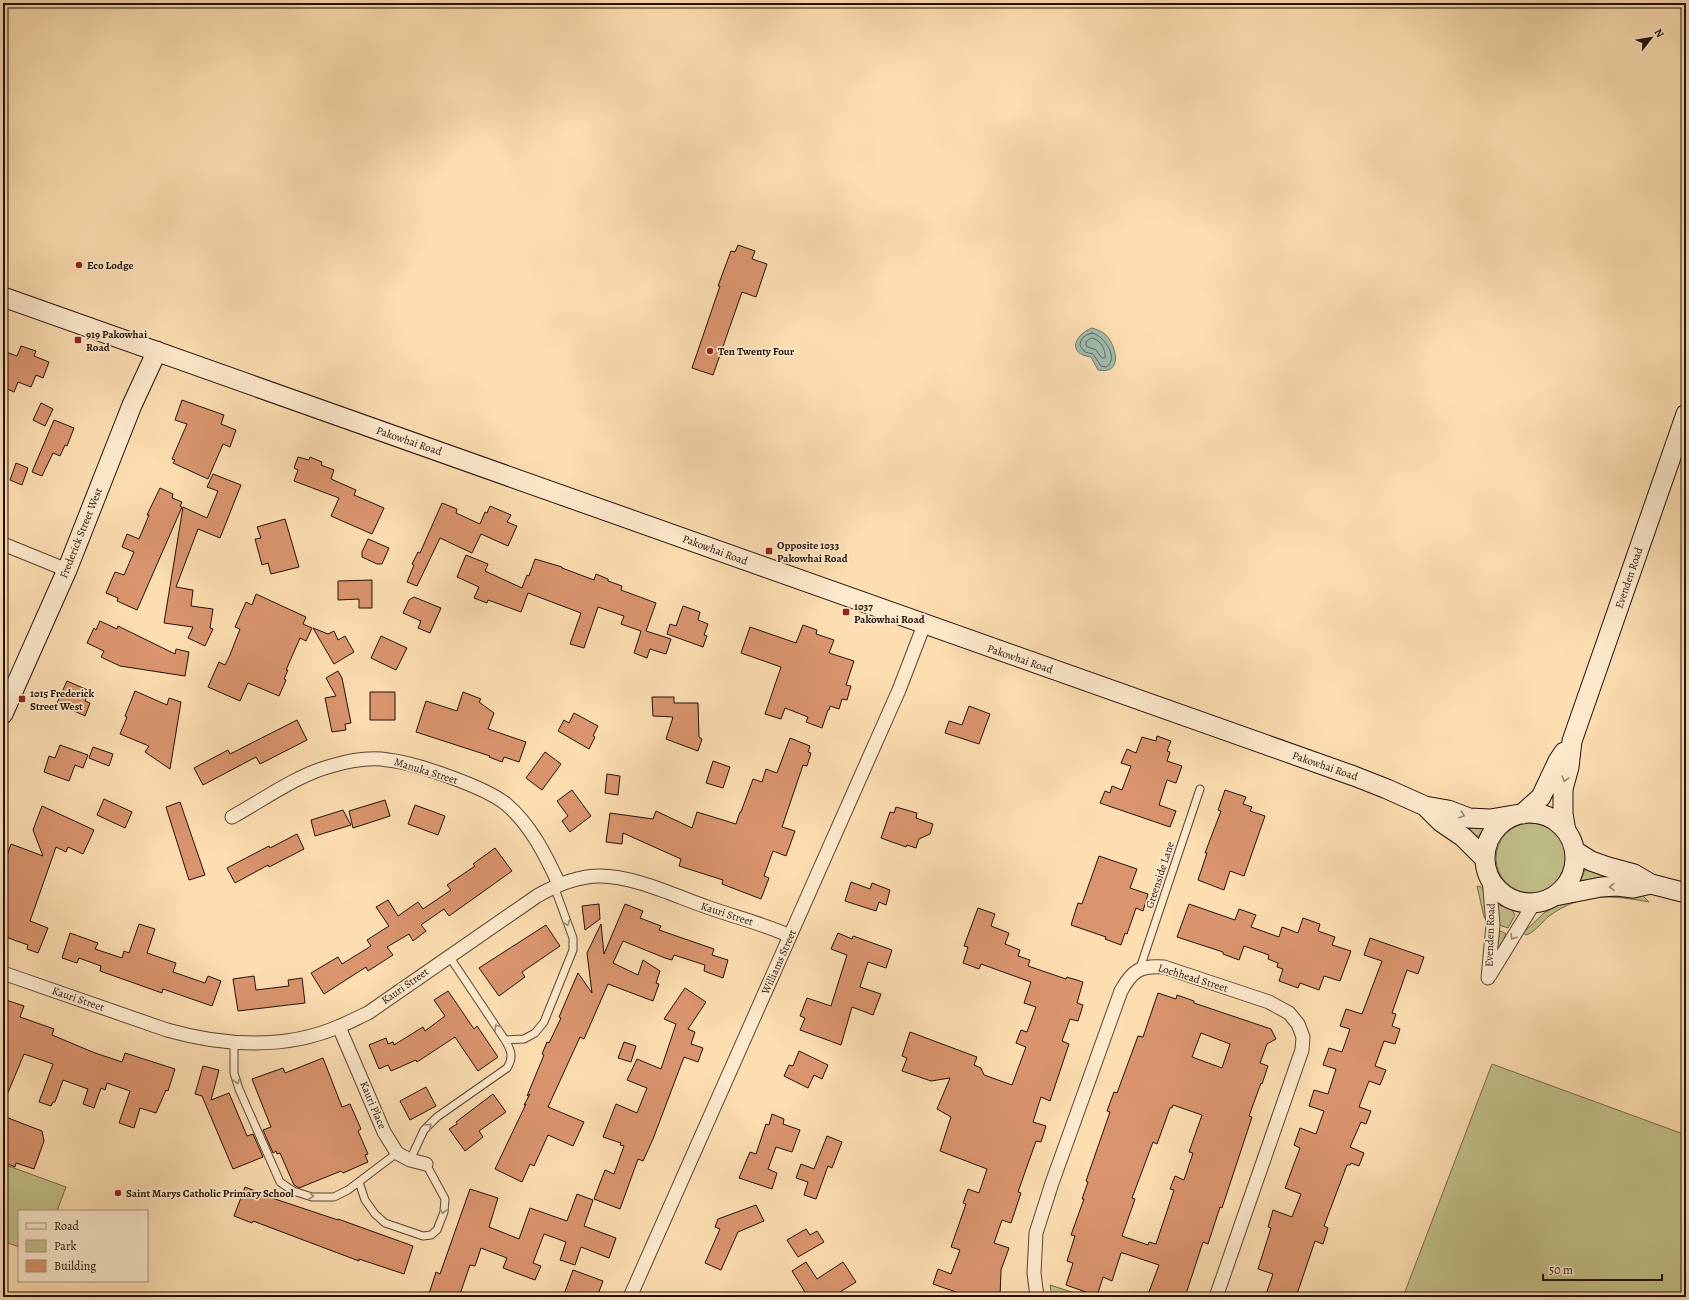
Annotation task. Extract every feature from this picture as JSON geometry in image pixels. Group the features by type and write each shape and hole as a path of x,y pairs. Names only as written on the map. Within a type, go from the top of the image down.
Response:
{"main road":[{"name":"Pakowhai Road","path":"3,297 924,625 1354,776 1425,806 1448,810 1469,818 1490,819 1521,814"},
{"name":"Frederick Street West","path":"3,714 67,570 132,405 158,351"},
{"name":"Evenden Road","path":"1566,831 1563,814 1563,789 1569,768 1572,741 1686,414"},
{"name":"Evenden Road","path":"1521,814 1541,797 1558,761 1572,741"},
{"name":"Pakowhai Road","path":"1425,806 1441,822 1463,837 1485,859"},
{"path":"1534,813 1546,816 1558,822 1572,840 1575,851 1574,872 1563,890 1545,901 1534,903 1520,902 1508,897 1497,889 1489,877 1485,859 1488,842 1497,827 1504,821 1521,814 1534,813"},
{"path":"1575,851 1591,861 1634,874 1651,884 1686,893"},
{"path":"1555,896 1601,887 1617,886 1633,888 1651,884"}],"street":[{"path":"3,544 67,570"},
{"name":"Williams Street","path":"630,1297 899,690 924,625"},
{"name":"Manuka Street","path":"232,817 309,774 332,766 366,760 387,759 408,764 460,781 506,804 521,819 540,845 557,885"},
{"name":"Kauri Street","path":"3,973 191,1037 234,1043 284,1041 340,1027 368,1012 537,896 557,885 583,877 601,876 620,878 645,885 777,930 790,936"},
{"name":"Evenden Road","path":"1489,877 1493,925 1488,978 1534,903"},
{"name":"Lochhead Street","path":"1140,968 1152,966 1164,967 1269,1002 1289,1013 1298,1024 1303,1037 1302,1050 1216,1297"},
{"path":"1038,1297 1034,1273 1036,1233 1121,991 1128,979 1140,968"},
{"name":"Kauri Place","path":"340,1027 384,1132 397,1153 410,1160 426,1164"}],"lane":[{"name":"Greenside Lane","path":"1140,968 1200,789"},
{"path":"505,1040 524,1039 535,1033 544,1022 573,950 573,938 557,885"},
{"path":"410,1160 424,1130 437,1117 507,1068 512,1061 511,1051 505,1040 449,956"},
{"path":"234,1043 234,1073 239,1089 280,1182 292,1192 312,1197 334,1197 348,1190 397,1153"},
{"path":"359,1182 365,1200 375,1214 385,1223 423,1236 431,1235 437,1230 444,1212 445,1199 426,1164"}],"green space":[{"path":"1524,823 1538,823 1551,829 1560,838 1564,844 1566,858 1564,872 1556,883 1545,891 1538,893 1524,893 1517,891 1506,883 1498,872 1496,865 1496,851 1498,844 1506,833 1517,825"},
{"path":"1469,824 1486,825 1481,835 1474,837 1468,831"},
{"path":"1586,868 1629,879 1579,884"},
{"path":"1477,886 1481,887 1484,892 1487,920 1484,917"},
{"path":"1642,895 1649,902 1610,897 1586,899 1562,908 1549,916 1529,934 1526,935 1523,933 1544,913 1564,901 1577,897"},
{"path":"1499,905 1512,910 1515,915 1508,928 1499,925 1497,907"},
{"path":"1501,931 1506,934 1496,957 1498,932"},
{"path":"1492,1064 1686,1135 1686,1297 1403,1297"},
{"path":"3,1164 66,1187 57,1210 18,1210 18,1247 3,1241"},
{"path":"1050,1285 1087,1297 1052,1297"}],"water":[{"path":"1092,328 1106,335 1113,346 1116,359 1111,368 1106,370 1098,370 1091,357 1078,352 1076,348 1077,339"}],"building":[{"path":"738,245 755,251 752,259 767,264 756,297 742,292 713,375 692,368 720,286 718,286 731,251 735,252"},
{"path":"21,346 36,351 34,356 49,362 43,378 36,375 31,387 18,382 14,392 3,387 3,351 17,356"},
{"path":"182,400 224,415 221,424 236,430 230,447 223,444 208,479 173,463 175,460 172,459 187,424 175,420"},
{"path":"41,403 53,409 45,426 33,420"},
{"path":"54,420 74,428 67,446 65,445 60,456 53,453 42,476 32,472"},
{"path":"298,457 309,460 310,457 322,462 321,465 334,470 331,479 356,490 354,495 384,508 372,534 331,516 339,498 294,481 298,470 294,468"},
{"path":"16,463 28,468 22,485 10,480"},
{"path":"213,474 241,485 220,538 198,529 176,587 193,590 191,606 213,609 210,628 213,629 205,646 188,638 193,627 164,623 183,507 207,518 218,491 207,487"},
{"path":"160,488 173,494 172,498 182,502 180,506 182,507 137,610 117,601 118,598 106,593 115,572 124,575 134,552 122,547 127,534 139,539 149,515 147,515"},
{"path":"442,503 457,509 456,513 480,524 485,512 487,513 490,506 511,515 507,522 517,526 508,546 481,534 472,553 440,538 417,586 407,582 414,565 412,564 418,552 420,553"},
{"path":"285,519 299,567 271,574 268,563 262,565 255,539 261,538 257,527"},
{"path":"368,539 389,548 382,564 377,564 362,557 362,552"},
{"path":"466,555 488,564 485,571 522,588 527,575 529,576 535,559 562,567 594,580 596,574 608,579 608,581 622,586 621,590 656,603 646,631 671,639 666,654 650,649 647,658 634,653 641,631 621,624 624,616 598,607 584,648 570,644 581,613 528,593 521,612 488,600 487,603 474,598 479,587 457,577"},
{"path":"372,580 372,608 359,608 359,599 338,600 338,581"},
{"path":"256,594 306,617 303,624 312,628 306,641 300,638 286,670 288,670 284,679 286,680 279,696 248,683 240,701 208,687 219,662 225,665 230,655 240,629 235,627 246,602 252,605"},
{"path":"414,597 441,608 430,633 418,628 421,621 403,613 409,600"},
{"path":"683,606 700,612 698,620 708,624 704,635 707,636 703,647 667,634 670,624 676,626"},
{"path":"100,621 117,629 118,626 175,654 176,649 189,652 185,676 120,666 101,657 104,651 87,643 94,628 96,630"},
{"path":"803,625 817,630 816,634 834,640 829,653 854,661 846,685 851,686 847,700 842,699 839,709 830,706 822,728 806,722 808,717 785,708 781,719 765,714 781,667 741,653 750,627 796,643"},
{"path":"313,628 328,634 334,631 338,640 345,636 354,652 334,664"},
{"path":"381,636 407,648 396,670 371,658"},
{"path":"338,671 342,678 351,723 345,724 346,730 332,732 325,698 336,696 326,678"},
{"path":"67,681 90,691 85,701 90,703 85,716 57,703"},
{"path":"135,691 167,705 169,698 181,702 170,769 145,752 149,746 120,734 127,717 125,716"},
{"path":"370,692 395,692 395,720 370,720"},
{"path":"463,692 481,699 479,702 494,713 488,729 526,742 519,762 504,757 502,762 489,757 490,756 416,732 426,701 457,711"},
{"path":"652,697 674,697 674,703 698,703 699,737 702,739 698,751 666,739 673,717 653,716"},
{"path":"969,706 990,714 979,744 945,733 949,721 962,725"},
{"path":"574,713 598,726 593,736 595,737 589,749 558,731 564,720 569,723"},
{"path":"297,720 307,740 260,764 256,757 203,785 194,768 228,750 230,754"},
{"path":"1157,736 1171,741 1167,751 1170,752 1167,761 1182,766 1176,783 1167,780 1159,805 1176,811 1170,827 1100,803 1105,791 1110,793 1112,786 1122,790 1131,766 1121,763 1127,749 1136,753 1142,737 1156,741"},
{"path":"790,738 810,746 808,752 811,753 807,766 803,765 782,827 795,831 786,856 773,851 764,876 769,878 761,899 722,884 723,880 679,866 681,859 623,833 622,844 606,842 610,813 653,819 656,811 692,828 697,812 736,824 753,779 762,782 766,769 777,773"},
{"path":"60,745 88,755 83,768 75,765 69,781 44,772 49,756 55,758"},
{"path":"93,747 113,754 109,766 89,758"},
{"path":"545,752 561,764 542,790 526,778"},
{"path":"713,761 730,767 723,788 706,783"},
{"path":"607,774 620,776 618,795 605,793"},
{"path":"572,790 591,816 570,832 562,821 568,816 557,801"},
{"path":"1225,790 1246,797 1243,804 1252,807 1250,811 1265,816 1244,876 1230,871 1224,890 1198,880 1207,853 1205,853 1221,811 1218,810"},
{"path":"104,799 132,812 125,828 97,815"},
{"path":"385,800 390,816 353,828 349,811"},
{"path":"180,802 205,875 189,880 166,807"},
{"path":"415,805 445,816 438,835 408,824"},
{"path":"42,806 94,830 83,854 68,847 66,852 56,847 30,921 48,928 38,953 27,949 28,945 3,936 3,868 11,844 43,856 33,830"},
{"path":"896,807 917,813 916,818 933,824 930,834 919,839 916,848 907,845 906,847 881,838 890,812 894,813"},
{"path":"343,810 351,825 315,836 311,820"},
{"path":"297,834 304,849 269,867 268,865 235,883 227,868 269,846 270,848"},
{"path":"495,848 512,871 449,916 444,909 421,925 426,931 413,941 409,934 387,947 393,955 368,971 366,967 324,994 311,973 338,957 342,964 371,946 367,940 389,926 376,907 388,900 398,916 418,902 423,909 451,890 447,885 475,866 473,864"},
{"path":"1099,856 1137,869 1130,888 1148,894 1143,911 1136,908 1127,934 1125,933 1121,945 1105,939 1106,937 1071,925 1078,903 1082,904"},
{"path":"851,882 870,889 872,883 890,890 886,905 879,902 876,911 845,901"},
{"path":"599,904 600,919 585,930 582,906"},
{"path":"625,904 643,911 640,918 661,926 659,930 714,949 712,955 728,960 723,978 704,971 705,965 674,955 672,960 665,958 623,941 613,963 638,975 643,960 660,971 656,983 659,984 653,1001 608,984 584,1039 580,1037 548,1107 584,1122 573,1146 548,1135 534,1166 530,1164 522,1182 495,1169 526,1104 524,1105 530,1094 527,1096 544,1055 542,1054 561,1018 559,1017 578,973 592,993 587,953 601,924 604,954"},
{"path":"1189,904 1235,920 1239,909 1256,915 1251,927 1279,937 1282,927 1298,933 1303,918 1320,924 1318,931 1335,937 1332,945 1351,951 1340,981 1324,976 1319,990 1300,983 1298,988 1279,981 1283,969 1277,967 1278,963 1268,959 1269,955 1244,946 1239,960 1223,954 1223,952 1177,937"},
{"path":"978,908 995,914 991,926 1009,933 1005,944 1020,950 1018,956 1030,960 1028,966 1066,979 1067,977 1083,982 1077,1003 1083,1005 1078,1021 1070,1019 1062,1041 1069,1044 1050,1101 1041,1097 1033,1122 1046,1126 1041,1142 1036,1141 1018,1192 1021,1193 1011,1223 1002,1220 994,1243 1009,1248 1001,1270 1000,1297 970,1297 933,1284 938,1269 951,1274 960,1250 951,1247 966,1204 963,1203 968,1189 979,1193 987,1169 940,1151 951,1117 937,1109 950,1078 931,1081 902,1071 907,1058 902,1056 910,1032 977,1057 974,1065 981,1068 984,1075 1012,1085 1026,1047 1016,1043 1021,1030 1027,1032 1036,1007 1024,1003 1031,982 981,964 979,969 963,963 968,947 964,946"},
{"path":"139,924 155,929 147,953 176,963 173,972 205,983 208,976 221,981 212,1006 163,989 162,993 100,971 101,966 79,958 77,963 62,958 70,933 98,943 95,949 122,958 124,951 129,953"},
{"path":"546,925 560,946 522,972 525,977 499,996 479,968"},
{"path":"838,933 852,939 853,936 892,950 886,968 868,962 860,987 881,994 873,1015 852,1007 841,1045 800,1030 805,1018 800,1016 807,998 831,1006 847,955 831,949"},
{"path":"1370,938 1424,957 1418,974 1407,970 1392,1013 1396,1014 1392,1026 1400,1029 1395,1044 1384,1041 1375,1066 1386,1070 1380,1085 1369,1081 1359,1107 1371,1111 1366,1124 1361,1122 1350,1147 1364,1153 1359,1166 1351,1163 1350,1165 1347,1165 1324,1226 1328,1228 1323,1244 1315,1241 1296,1297 1265,1297 1273,1274 1258,1269 1271,1228 1268,1227 1273,1210 1292,1217 1301,1194 1285,1188 1300,1148 1294,1145 1300,1128 1316,1134 1324,1111 1309,1106 1314,1090 1328,1094 1336,1069 1323,1065 1329,1048 1342,1052 1350,1029 1340,1026 1346,1009 1362,1014 1382,961 1364,955"},
{"path":"254,976 256,990 289,986 288,980 302,978 305,1003 238,1011 233,979"},
{"path":"685,988 706,1002 688,1029 695,1032 691,1044 703,1048 698,1062 684,1057 653,1139 643,1161 638,1159 620,1209 594,1199 605,1170 614,1174 624,1146 620,1145 621,1143 603,1137 616,1104 637,1113 647,1088 627,1080 637,1059 661,1069 676,1024 664,1019"},
{"path":"448,991 474,1029 477,1026 498,1057 478,1071 455,1037 417,1062 416,1060 391,1071 388,1065 379,1069 369,1045 386,1038 388,1044 393,1042 394,1045 423,1027 425,1031 445,1016 434,1000"},
{"path":"1158,993 1176,999 1177,995 1194,1001 1194,1003 1271,1029 1276,1039 1267,1044 1260,1063 1268,1066 1249,1116 1252,1117 1222,1208 1220,1207 1208,1244 1203,1242 1185,1297 1147,1297 1159,1265 1123,1253 1121,1253 1112,1281 1103,1277 1097,1296 1066,1285 1073,1263 1067,1261 1075,1236 1071,1235 1084,1199 1082,1199 1088,1182 1086,1181 1110,1112 1107,1111 1114,1092 1117,1093 1138,1036 1143,1037","holes":["1201,1033 1230,1044 1222,1068 1192,1057","1173,1105 1202,1115 1189,1152 1193,1153 1184,1180 1175,1176 1170,1189 1174,1190 1156,1244 1149,1242 1148,1245 1122,1236 1135,1199 1132,1198 1153,1142 1157,1144 1170,1108 1172,1108"]},
{"path":"3,999 24,1006 20,1017 54,1029 52,1035 95,1053 122,1062 125,1053 175,1069 168,1091 166,1090 156,1113 140,1108 134,1128 119,1123 130,1091 107,1083 105,1090 101,1088 94,1108 83,1104 88,1089 63,1080 55,1102 53,1102 51,1106 39,1102 53,1064 24,1054 4,1102"},
{"path":"624,1042 636,1046 631,1062 618,1058"},
{"path":"799,1051 828,1065 822,1079 814,1075 808,1088 784,1076 789,1065 793,1066"},
{"path":"323,1058 342,1107 350,1104 361,1129 358,1131 368,1154 365,1155 368,1162 343,1173 341,1171 299,1188 294,1185 280,1153 277,1154 276,1151 273,1153 263,1130 271,1127 252,1079 283,1068 285,1073"},
{"path":"203,1066 219,1070 211,1100 229,1093 247,1136 253,1134 263,1157 233,1169 202,1096 195,1094"},
{"path":"426,1087 436,1106 410,1120 400,1101"},
{"path":"493,1094 506,1112 479,1131 483,1137 465,1151 449,1129"},
{"path":"772,1114 784,1119 783,1124 800,1130 792,1152 776,1147 768,1169 777,1173 772,1189 739,1178 750,1152 756,1154 766,1124 769,1125"},
{"path":"3,1116 42,1131 44,1141 34,1169 16,1163 15,1167 3,1162"},
{"path":"827,1136 842,1142 832,1168 828,1166 816,1199 804,1195 808,1182 796,1178 801,1164 814,1169"},
{"path":"245,1187 263,1195 338,1219 413,1246 404,1274 359,1259 359,1261 253,1221 252,1223 234,1216"},
{"path":"470,1189 498,1198 489,1227 519,1239 530,1208 567,1221 577,1194 593,1200 584,1226 616,1238 609,1258 581,1247 575,1265 560,1260 566,1242 544,1234 533,1263 541,1266 535,1280 503,1268 507,1258 481,1248 475,1266 470,1265 459,1297 428,1297 436,1272 440,1274"},
{"path":"756,1205 764,1221 738,1232 721,1270 705,1263 720,1229 715,1227 718,1219"},
{"path":"806,1229 810,1235 817,1231 824,1242 798,1257 787,1240"},
{"path":"806,1262 817,1279 843,1262 856,1282 832,1297 808,1297 792,1271"},
{"path":"573,1270 603,1281 597,1297 563,1297"}],"place":[{"name":"Eco Lodge","path":"79,265"},
{"name":"919 Pakowhai Road","path":"78,340"},
{"name":"Ten Twenty Four","path":"710,351"},
{"name":"Opposite 1033 Pakowhai Road","path":"769,551"},
{"name":"1037 Pakowhai Road","path":"846,612"},
{"name":"1015 Frederick Street West","path":"22,699"},
{"name":"Saint Marys Catholic Primary School","path":"118,1193"}]}
